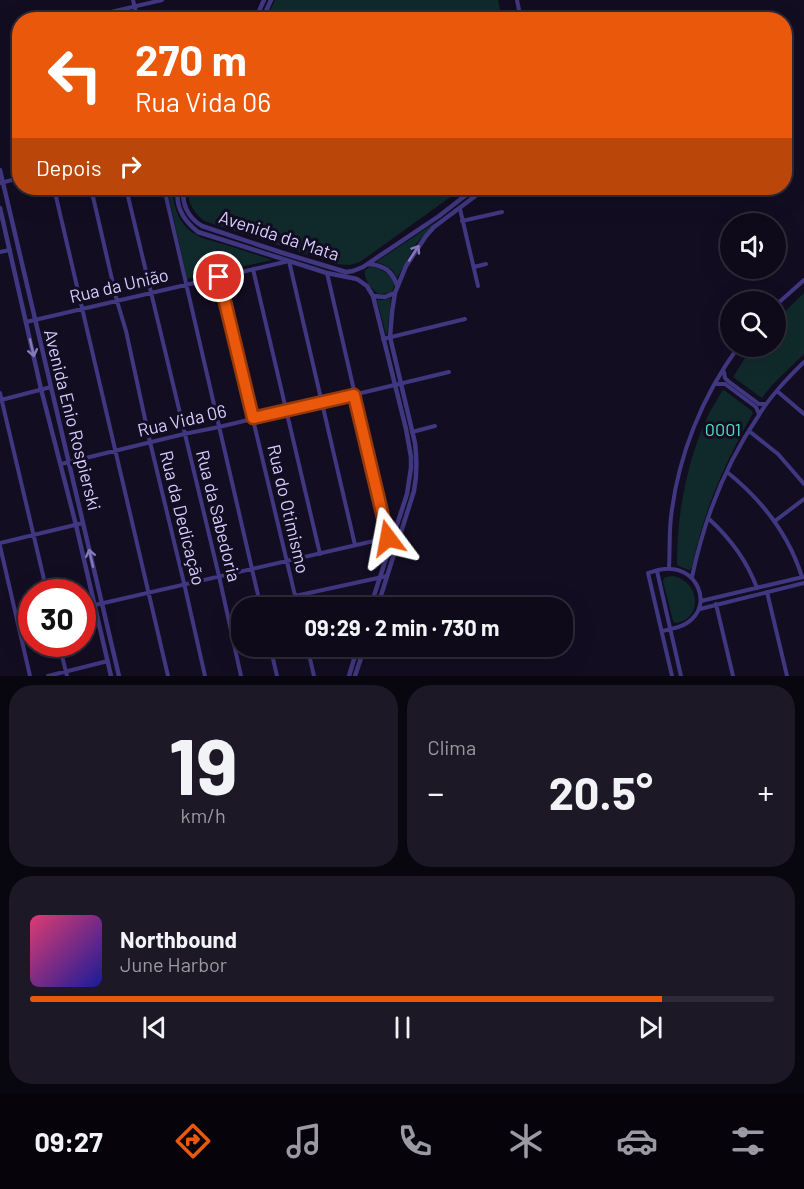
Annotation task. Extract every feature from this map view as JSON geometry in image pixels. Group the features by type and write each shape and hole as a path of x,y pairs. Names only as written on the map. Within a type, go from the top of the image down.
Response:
{"street":[{"path":"133,0 136,12"},
{"path":"110,12 162,0"},
{"name":"Avenida Enio Rospierski","path":"0,170 1,183 119,676"},
{"path":"56,195 168,676"},
{"name":"Rua da Dedicação","path":"93,195 205,676"},
{"name":"Rua da Sabedoria","path":"128,195 241,676"},
{"path":"166,195 258,597"},
{"name":"Avenida da Mata","path":"178,195 184,218 198,232 289,262 355,278 362,282"},
{"name":"Avenida da Mata","path":"183,195 187,211 195,222 202,226 332,268 350,272 365,266"},
{"path":"380,597 414,490 416,456 412,432 383,339 374,296 362,282 361,271 466,195"},
{"path":"374,597 391,537 407,494 411,468 390,337 397,285 412,255 434,227 477,195"},
{"name":"Avenida Enio Rospierski","path":"0,208 41,390 89,579"},
{"path":"460,209 478,286"},
{"path":"462,221 502,212"},
{"path":"0,252 10,250"},
{"path":"289,262 355,545"},
{"name":"Rua da União","path":"26,322 289,262"},
{"path":"474,267 486,264"},
{"path":"365,266 378,265 386,268 397,285"},
{"path":"254,269 320,554"},
{"path":"327,273 354,395 391,537"},
{"name":"Rua do Otimismo","path":"219,277 295,596"},
{"path":"786,295 804,280"},
{"path":"374,296 380,298 395,293"},
{"path":"383,339 465,319"},
{"path":"669,568 671,517 681,464 692,430 732,357"},
{"path":"692,577 709,519 727,472 766,404 804,362"},
{"path":"724,370 728,381 759,404 766,404"},
{"name":"Rua Vida 06","path":"61,464 449,372"},
{"path":"715,385 725,384 756,407 759,415"},
{"path":"1,400 51,387"},
{"path":"777,391 804,414"},
{"path":"0,393 43,579"},
{"path":"412,432 435,426"},
{"path":"749,431 778,454 804,484"},
{"path":"701,601 803,577 775,521 746,488 727,472"},
{"path":"775,521 804,500"},
{"path":"709,519 738,551 750,570 757,588"},
{"path":"30,676 0,545 83,523"},
{"path":"96,605 400,535"},
{"path":"662,631 687,624 699,609 701,601 698,587 692,577 680,570 669,568 648,573 672,676"},
{"path":"657,571 681,676"},
{"path":"295,596 387,576"},
{"path":"699,609 804,584"},
{"path":"767,592 787,676"},
{"path":"714,598 734,676"},
{"name":"Avenida Enio Rospierski","path":"96,609 111,676"},
{"path":"62,657 66,674"},
{"path":"273,657 277,676"},
{"path":"310,657 314,676"},
{"path":"349,676 355,657"},
{"path":"355,676 361,657"},
{"path":"48,676 66,674 108,661"}],"green space":[{"path":"275,0 498,0 501,12 269,12"},
{"path":"169,195 173,195 180,219 190,231 205,239 272,260 187,279"},
{"path":"189,195 453,195 360,262 350,265 337,264 204,221 191,206"},
{"path":"436,222 416,244 397,278 389,267 376,262"},
{"path":"370,267 389,275 394,283 391,293 378,294 370,286 366,280 365,270"},
{"name":"0001","path":"804,293 804,354 762,398 733,377 746,357 786,357 786,310"},
{"path":"391,298 387,334 386,335 377,300"},
{"path":"724,390 753,413 716,488 702,527 692,568 689,570 677,564 684,490 699,437 709,413"},
{"path":"673,576 683,580 689,586 695,601 690,616 684,621 675,623 663,581 665,577"}],"route":[{"path":"219,277 253,418 354,395 388,538"}]}
